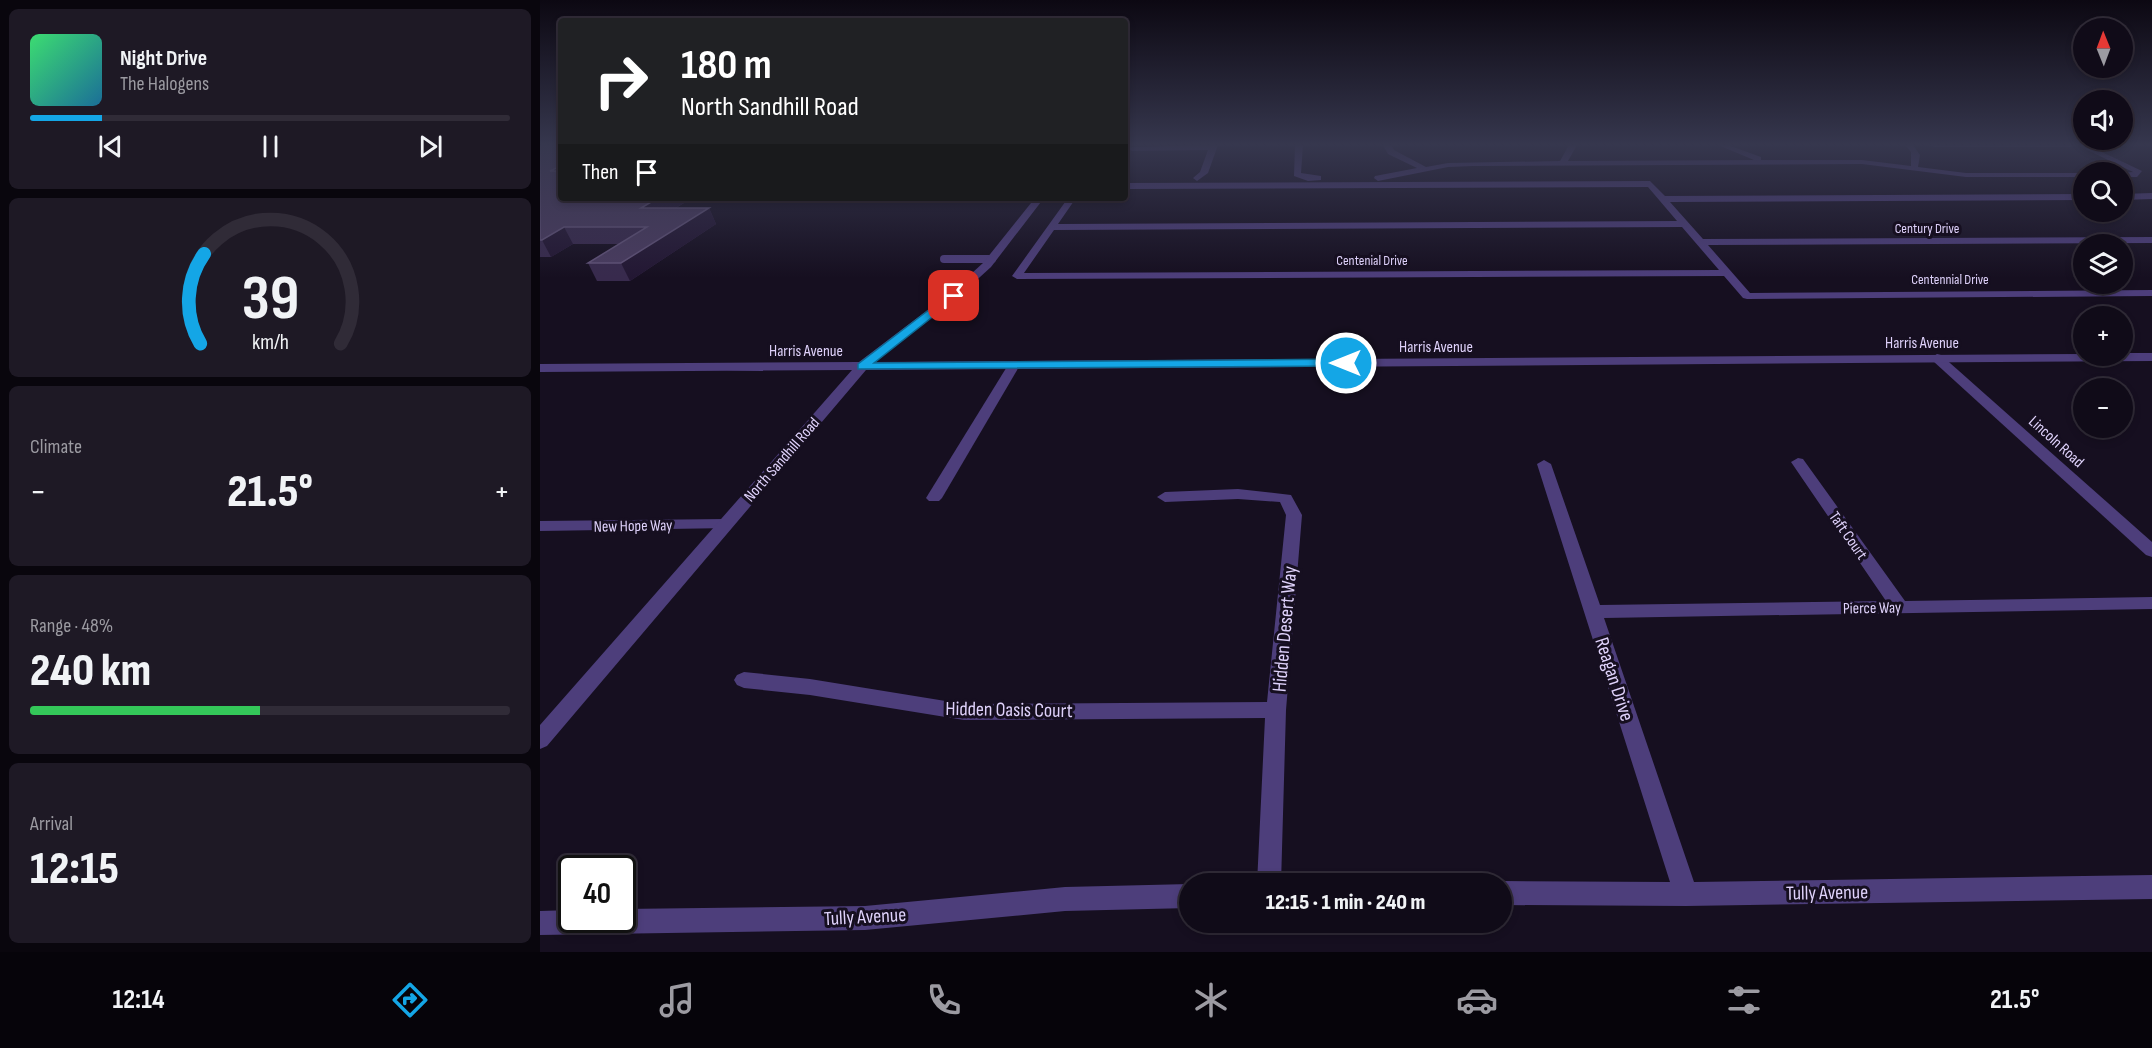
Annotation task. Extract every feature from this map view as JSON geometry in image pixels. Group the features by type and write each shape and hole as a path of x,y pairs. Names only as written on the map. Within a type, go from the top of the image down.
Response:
{"street":[{"path":"1655,189 1727,273"},
{"path":"2133,197 2152,196"},
{"path":"1665,200 2073,197"},
{"name":"North Sandhill Road","path":"540,740 862,366 954,296 993,259 1038,201"},
{"path":"1052,227 1070,201"},
{"path":"1052,227 1685,224"},
{"name":"Centenial Drive","path":"1052,227 1017,276 1727,273"},
{"name":"Century Drive","path":"1702,242 2152,240"},
{"name":"Centennial Drive","path":"1727,273 1747,296 2152,293"},
{"name":"Harris Avenue","path":"540,368 2152,357"},
{"name":"Lincoln Road","path":"1937,358 2152,551"},
{"path":"934,498 1014,365"},
{"name":"Taft Court","path":"1798,462 1900,607"},
{"name":"Reagan Drive","path":"1544,464 1686,894"},
{"name":"Hidden Desert Way","path":"1165,497 1238,494 1286,498 1294,515 1276,710 1269,873"},
{"name":"New Hope Way","path":"541,527 725,524"},
{"name":"Pierce Way","path":"1593,612 2152,603"},
{"name":"Hidden Oasis Court","path":"744,680 810,687 963,712 1276,710"},
{"name":"Tully Avenue","path":"1512,893 1686,894 2152,887"},
{"name":"Tully Avenue","path":"540,923 865,918 1065,899 1179,896"}],"lane":[{"path":"944,259 993,259"}],"building":[{"path":"540,189 558,189 558,201 653,201 641,208 709,208 621,263 588,263 647,227 564,227 540,240"}],"route":[{"path":"954,296 862,366 1346,363"}]}
